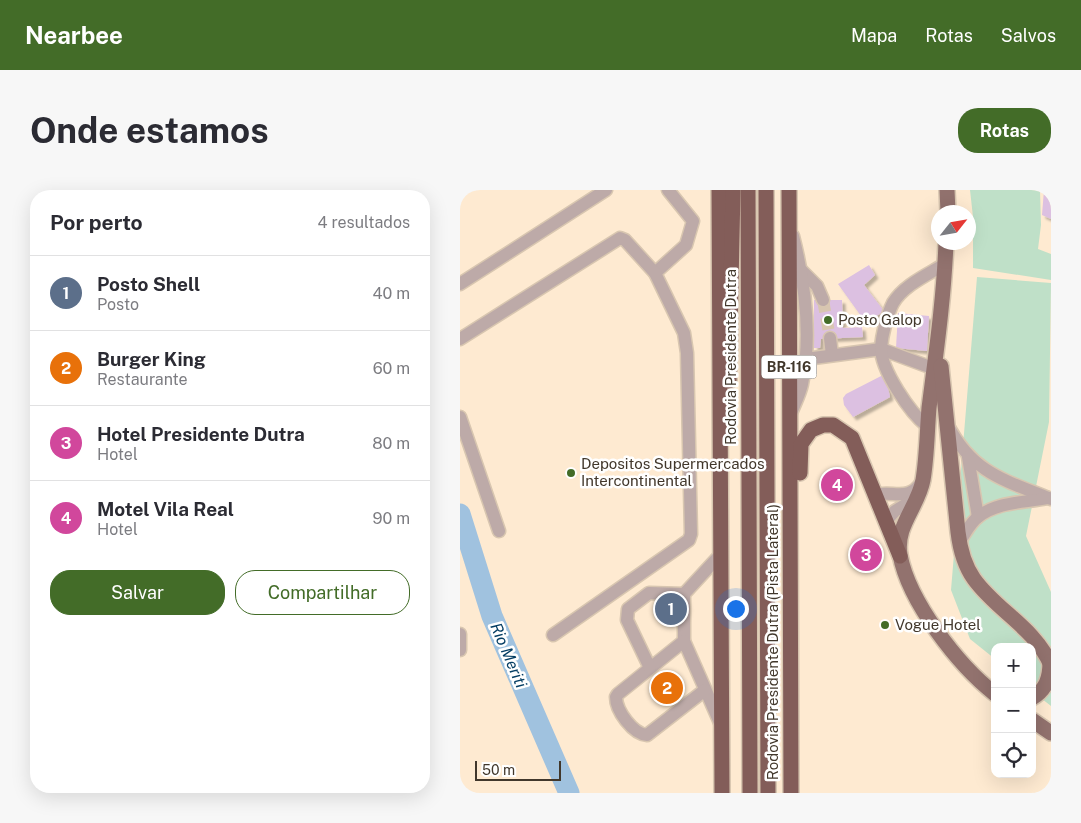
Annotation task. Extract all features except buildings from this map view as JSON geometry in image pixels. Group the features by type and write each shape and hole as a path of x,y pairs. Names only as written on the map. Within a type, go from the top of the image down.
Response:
{"highway":[{"path":"720,510 728,409 733,190"},
{"name":"Rodovia Presidente Dutra","path":"748,190 750,793"},
{"name":"BR-116","path":"766,190 768,793"},
{"name":"Rodovia Presidente Dutra (Pista Lateral)","path":"789,190 791,793"},
{"path":"718,195 722,793"},
{"path":"791,543 798,516 802,444 811,430 823,425 833,425 852,438 900,556"}],"main road":[{"path":"947,190 948,205"},
{"path":"949,205 952,190"},
{"path":"946,250 923,481 902,529 900,556 917,596 942,639 960,661 991,690"},
{"path":"938,343 959,542 974,579 1035,637 1050,663 1046,684 1042,691 1036,695"},
{"path":"1036,723 1051,733"}],"street":[{"path":"460,284 606,190"},
{"path":"655,273 686,245 693,221 668,190"},
{"path":"789,417 802,386 806,359 802,271 790,225"},
{"path":"460,339 617,239 625,240 655,273 684,334 686,342 691,534 683,545 553,635"},
{"path":"927,426 918,419 898,390 881,350 884,329 894,304 905,290 945,264"},
{"path":"802,271 817,286 823,300"},
{"path":"830,338 832,355"},
{"path":"806,359 881,350 935,369"},
{"path":"460,417 499,531"},
{"path":"948,426 968,457 1000,479 1050,498"},
{"path":"968,457 978,517"},
{"path":"874,496 885,494 906,495 917,489 923,481"},
{"path":"885,522 895,511 916,498"},
{"path":"959,542 978,517 1006,504 1050,498"},
{"path":"720,554 684,594 684,641 722,727"},
{"path":"650,668 627,620 628,609 649,592 684,594"},
{"path":"460,634 460,650"},
{"path":"684,641 616,697 617,706 634,730 647,735 706,690"}],"green space":[{"path":"970,190 1040,190 1041,225 1038,249 1051,254 1051,280 973,268 973,250 976,250 976,205 972,205"},
{"path":"977,277 1051,283 1049,422 1026,536 1051,592 1051,706 1036,694 1036,643 991,643 991,656 970,639 951,590"}],"waterway":[{"name":"Rio Meriti","path":"460,514 492,616 569,793"}],"tunnel":[{"path":"823,300 830,338"}],"place":[{"name":"Posto Galop","path":"828,320"},
{"name":"Depositos Supermercados Intercontinental","path":"571,473"},
{"name":"Motel Vila Real","path":"837,485"},
{"name":"Hotel Presidente Dutra","path":"866,555"},
{"name":"Posto Shell","path":"671,609"},
{"name":"Vogue Hotel","path":"885,625"},
{"name":"Burger King","path":"667,688"}]}
